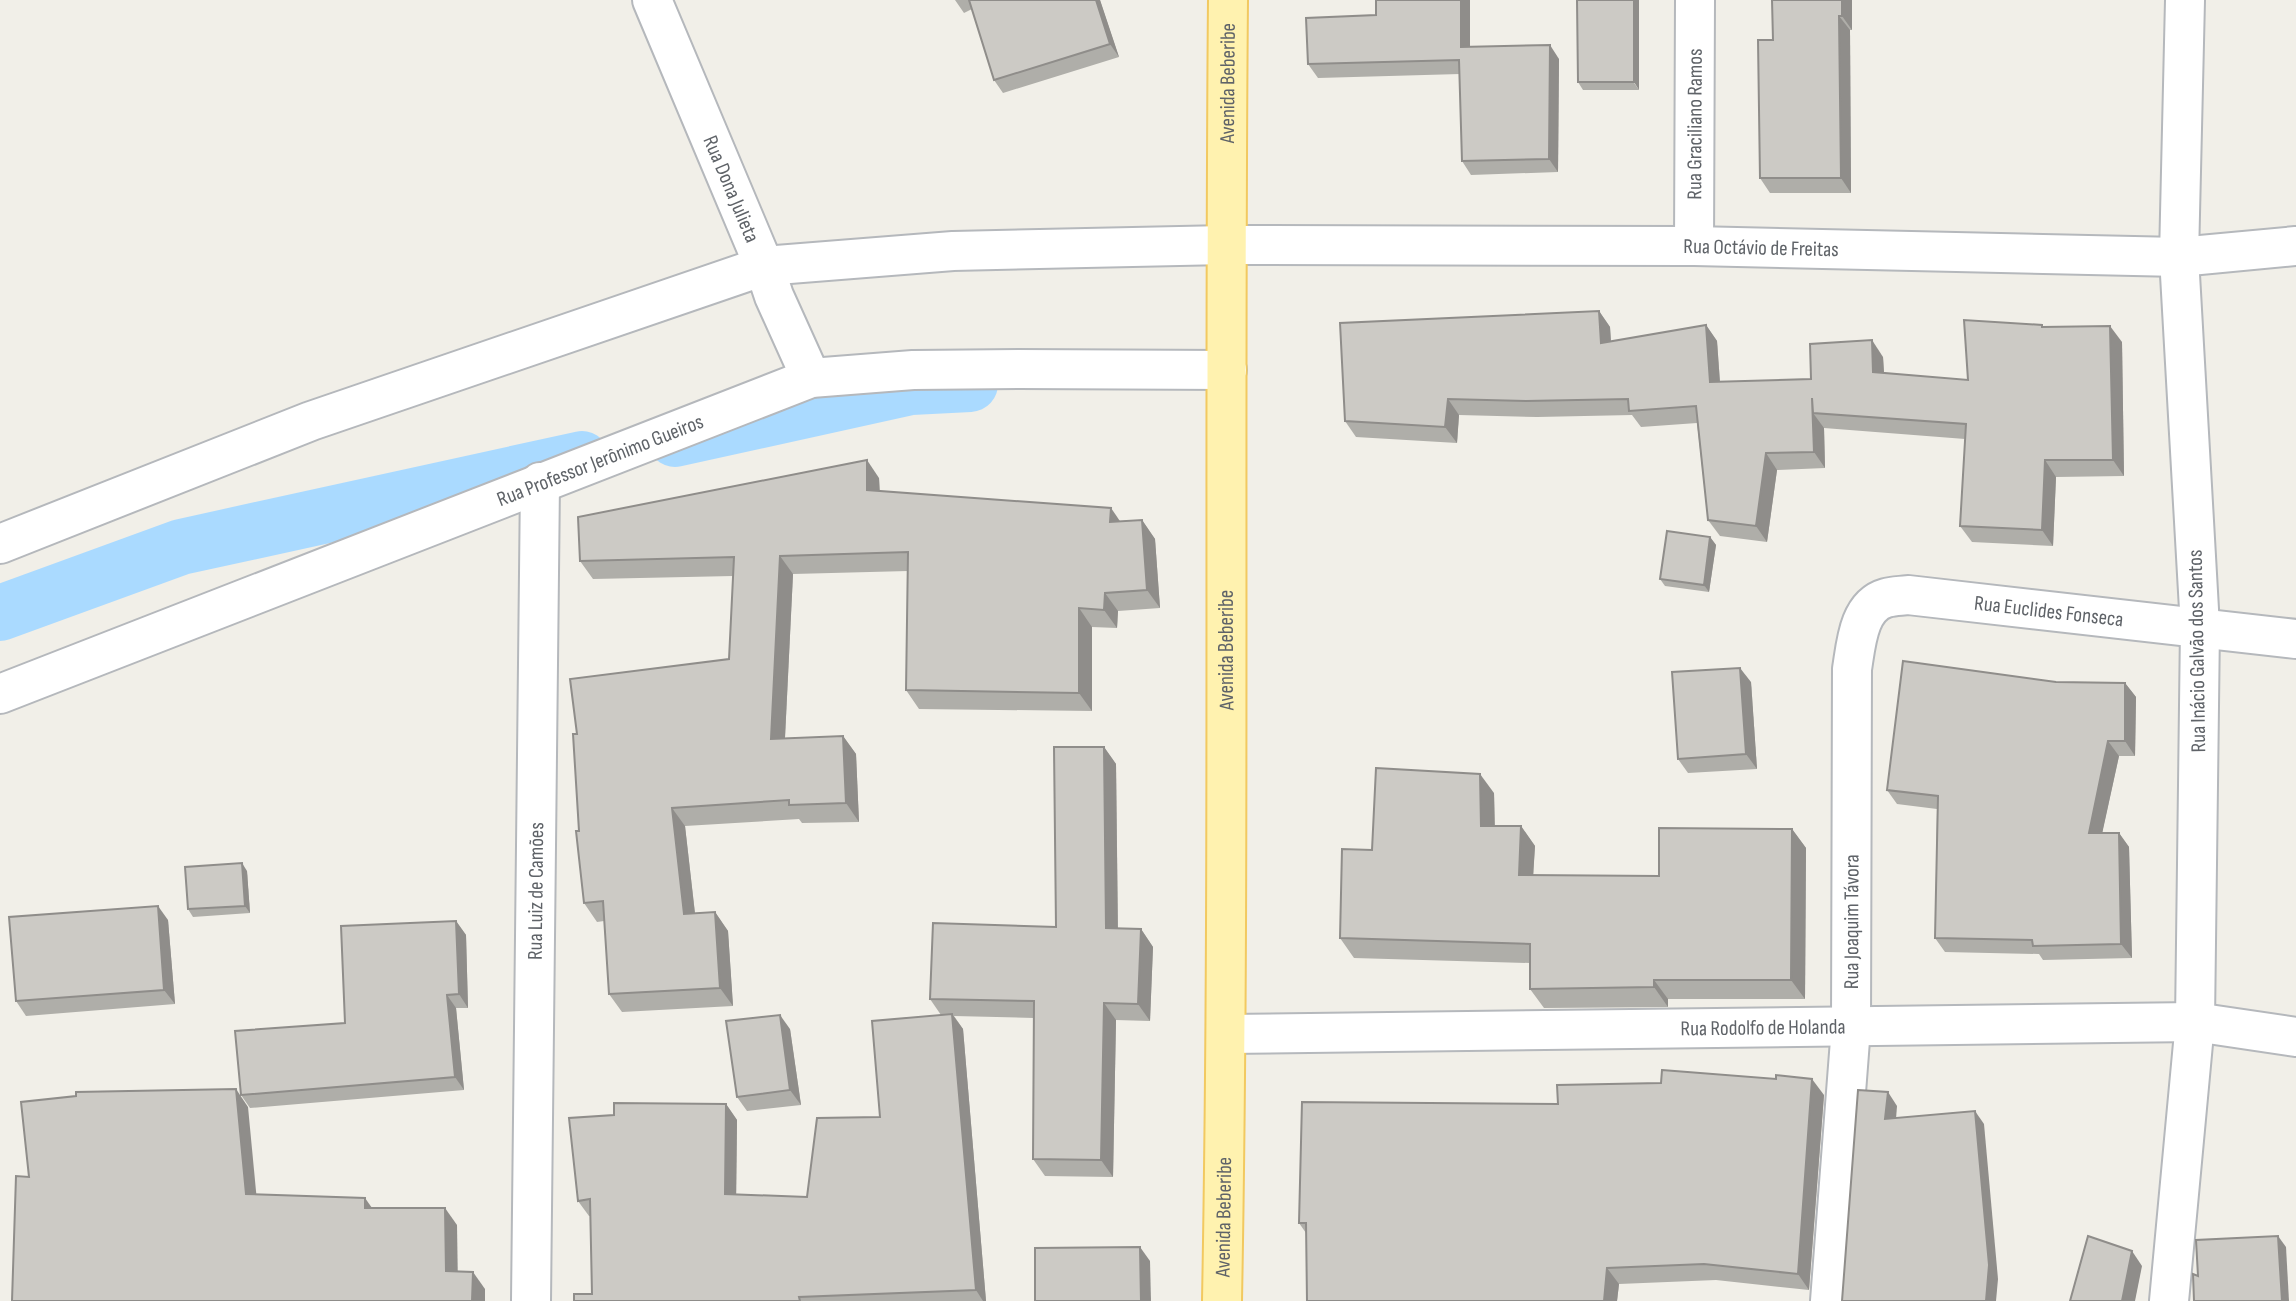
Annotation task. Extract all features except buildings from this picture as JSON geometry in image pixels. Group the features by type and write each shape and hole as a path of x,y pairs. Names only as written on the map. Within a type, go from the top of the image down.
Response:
{"main road":[{"name":"Avenida Beberibe","path":"1222,1301 1227,1034 1228,0"}],"street":[{"name":"Rua Dona Julieta","path":"652,0 807,369"},
{"name":"Rua Graciliano Ramos","path":"1693,246 1695,0"},
{"name":"Rua Inácio Galvão dos Santos","path":"2169,1301 2195,1022 2200,627 2179,257 2185,0"},
{"path":"0,544 311,421 769,281 953,251 1226,245"},
{"name":"Rua Octávio de Freitas","path":"1226,245 1693,246 2179,257 2296,246"},
{"name":"Rua Professor Jerônimo Gueiros","path":"0,694 540,482 807,369 1227,370"},
{"name":"Rua Luiz de Camões","path":"531,1301 540,482"},
{"name":"Rua Euclides Fonseca","path":"1852,669 1858,630 1871,607 1885,598 1908,596 2296,639"},
{"name":"Rua Joaquim Távora","path":"1830,1301 1852,1027 1852,669"},
{"name":"Rua Rodolfo de Holanda","path":"1227,1034 2195,1022 2296,1037"}],"waterway":[{"path":"675,439 911,387 970,384"},
{"path":"0,613 181,547 582,459"}]}
